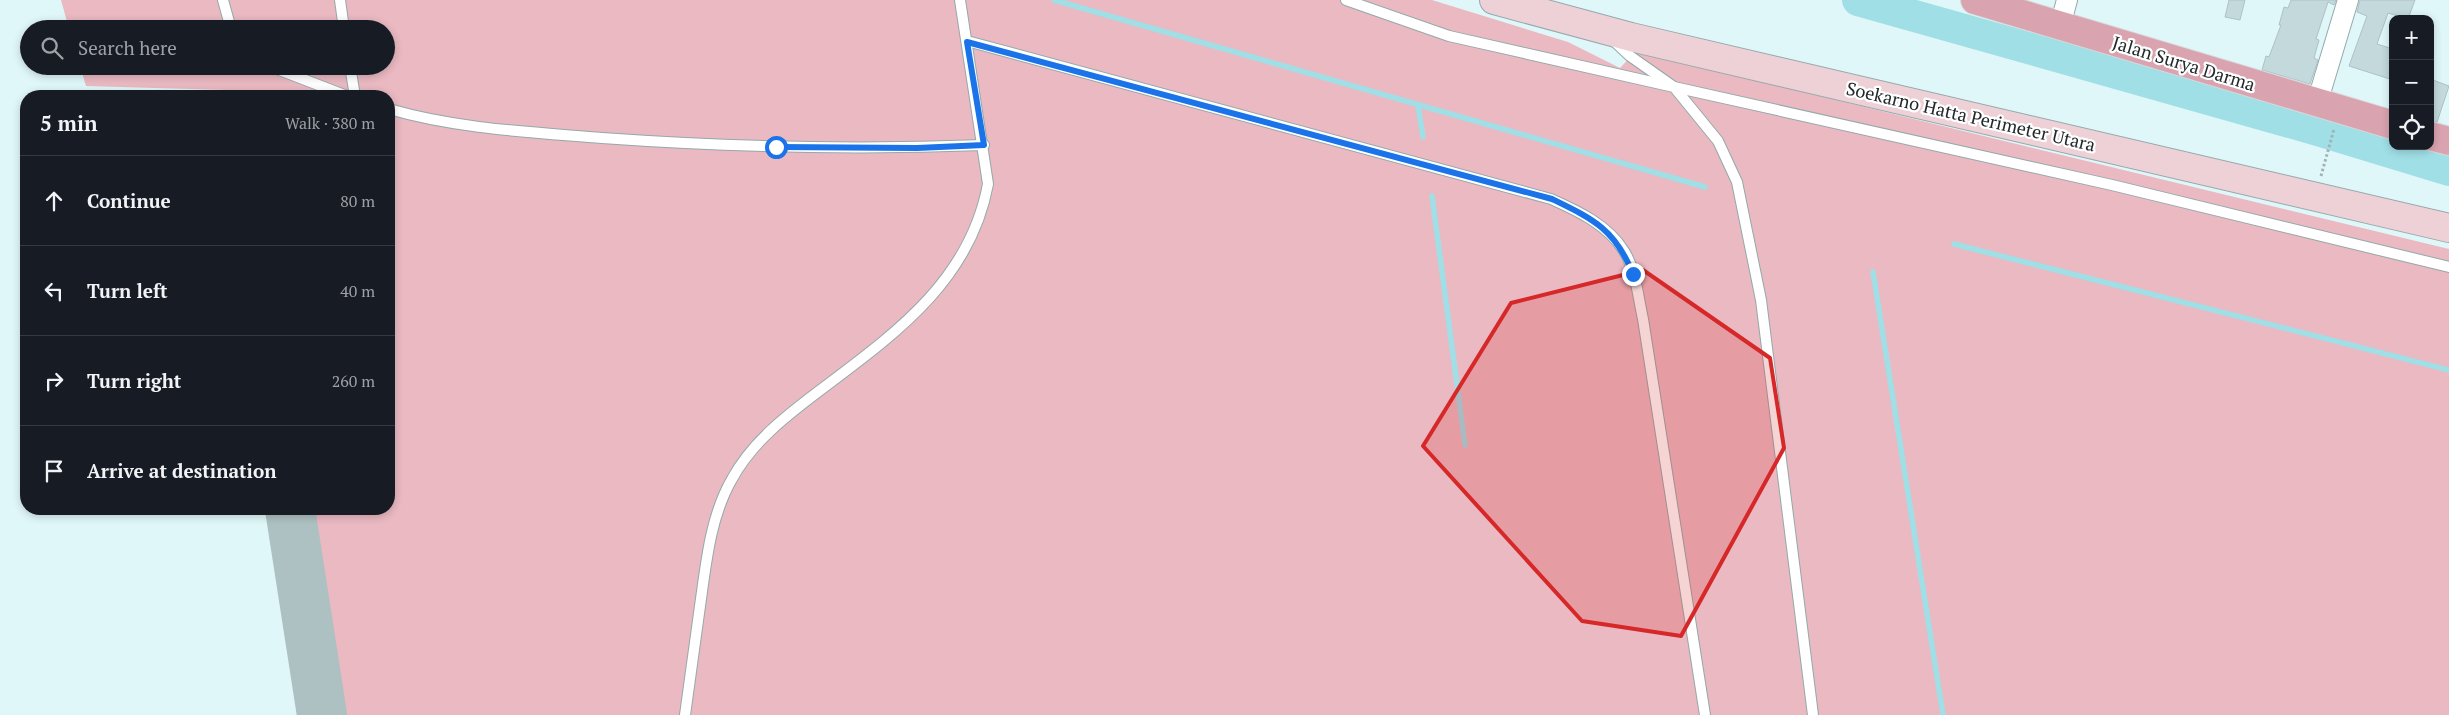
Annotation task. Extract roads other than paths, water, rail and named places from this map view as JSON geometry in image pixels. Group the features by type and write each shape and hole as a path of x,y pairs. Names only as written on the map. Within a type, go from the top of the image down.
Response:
{"main road":[{"name":"Soekarno Hatta Perimeter Utara","path":"1494,0 1602,30 2449,228"},
{"name":"Jalan Surya Darma","path":"1977,0 2064,13 2317,103 2389,124"},
{"path":"2434,137 2449,141"}],"street":[{"path":"2317,103 2348,0"}],"lane":[{"path":"222,0 228,20"},
{"path":"340,0 343,20"},
{"path":"1346,0 1449,36 2112,185 2449,267"},
{"path":"685,715 707,556 716,519 731,480 752,449 788,414 880,344 925,305 958,261 976,228 984,207 988,184 984,145 960,1"},
{"path":"1602,30 1630,56 1674,87 1718,141 1737,182 1749,232 1761,300 1813,715"},
{"path":"967,42 1552,199 1584,214 1608,232 1624,251 1633,274 1643,319 1705,715"},
{"path":"292,75 331,90"},
{"path":"352,75 354,90"},
{"path":"395,111 448,124 646,141 776,147 917,148 984,145"}],"waterway":[{"path":"1054,0 1705,187"},
{"path":"1858,0 2318,130 2449,170"},
{"path":"1418,105 1423,137"},
{"path":"1432,196 1465,445"},
{"path":"1954,244 2449,370"},
{"path":"1873,272 1943,715"}]}
